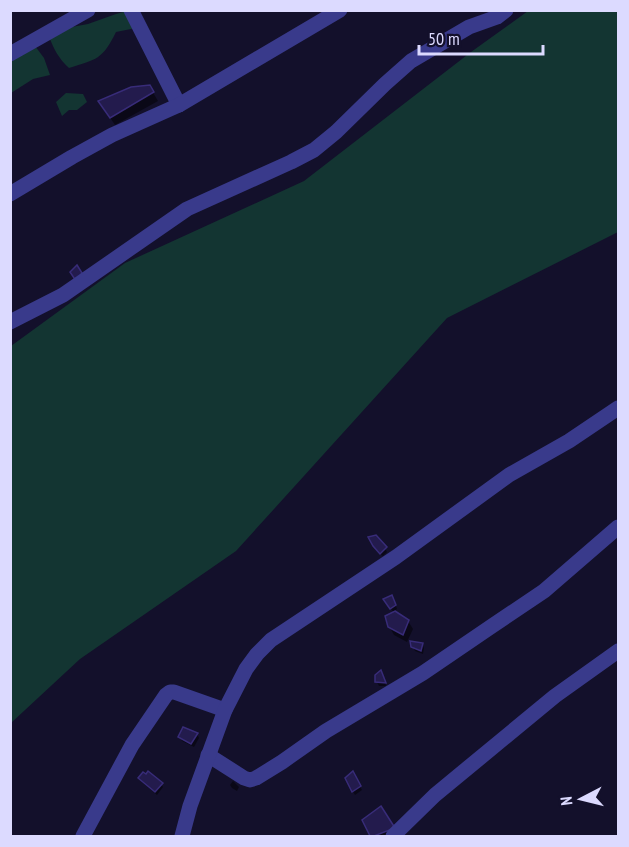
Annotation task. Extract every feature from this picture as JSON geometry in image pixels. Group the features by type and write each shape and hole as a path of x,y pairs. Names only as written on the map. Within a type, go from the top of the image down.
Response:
{"street":[{"path":"10,54 88,10"},
{"path":"131,10 179,105"},
{"path":"10,194 112,135 179,105 340,10"},
{"path":"10,322 63,295 188,208 314,150 411,61 469,27 497,17 506,10"},
{"path":"183,837 190,806 225,710 246,669 271,640 396,557 509,476 569,441 618,408"},
{"path":"208,755 243,778 250,780 256,778 326,731 423,673 544,591 618,527"},
{"path":"393,837 444,787 555,696 618,651"},
{"path":"83,837 132,745 166,695 174,692 225,710"}],"green space":[{"path":"127,11 136,28 116,32 107,48 98,57 86,63 69,68 52,45 49,36 61,29 88,24"},
{"path":"528,11 618,11 618,232 447,318 236,551 80,659 11,723 11,346 125,263 304,181"},
{"path":"35,46 44,58 50,75 33,79 11,93 11,59"},
{"path":"66,93 83,94 87,102 77,110 69,110 62,116 56,102"}],"building":[{"path":"150,85 154,92 110,118 98,101 131,87"},
{"path":"77,265 82,273 76,281 70,272"},
{"path":"376,535 387,547 380,554 368,537"},
{"path":"392,595 396,605 390,609 383,599"},
{"path":"395,611 409,620 403,635 388,627 385,616"},
{"path":"410,641 423,643 421,651 411,647"},
{"path":"381,670 386,683 375,682 375,675"},
{"path":"183,727 198,733 191,744 178,737"},
{"path":"148,771 163,783 155,792 138,778 143,772 146,774"},
{"path":"353,771 361,786 352,792 345,778"},
{"path":"381,806 395,828 370,836 362,820"}]}
